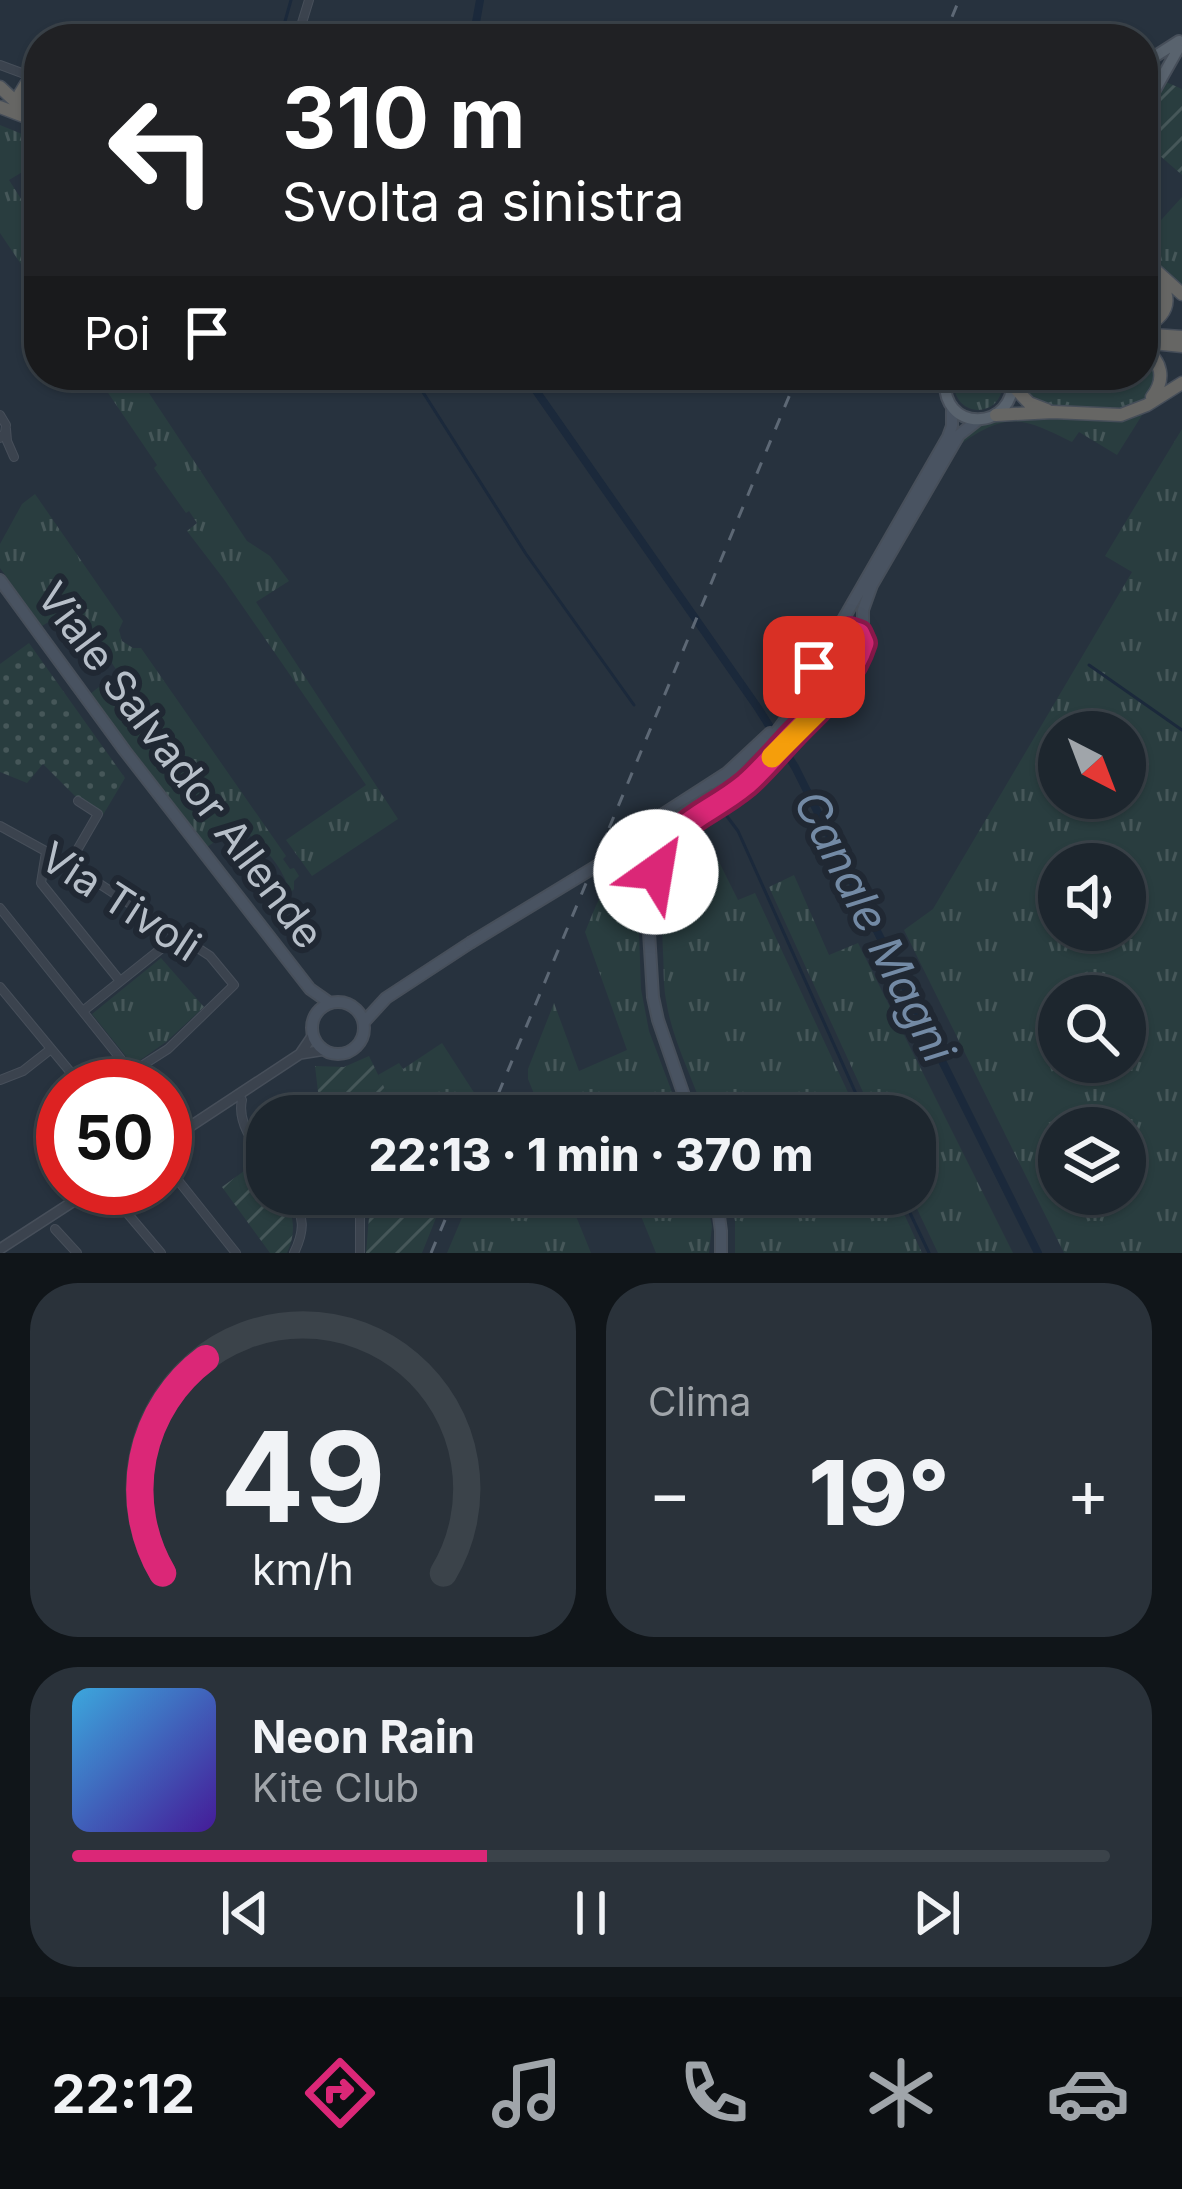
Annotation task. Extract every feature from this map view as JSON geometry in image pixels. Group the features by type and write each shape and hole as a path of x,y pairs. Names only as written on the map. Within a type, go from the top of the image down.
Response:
{"highway":[{"path":"0,87 24,109"},
{"path":"1158,273 1182,294"},
{"path":"1158,276 1168,298 1158,319"},
{"path":"995,415 1111,416 1138,410 1182,383"},
{"path":"1020,390 1029,403 1053,412"},
{"path":"1138,410 1157,390"}],"main road":[{"path":"1158,84 1182,40"},
{"path":"946,390 952,407 978,420"},
{"path":"786,727 830,699 857,659 863,643 863,610 872,585 959,435 1005,408 1010,390"},
{"path":"386,998 355,1008 330,1004 316,1014 313,1035 325,1051 350,1052 362,1039 364,1022 386,998 715,794 768,749 786,727 803,686 948,437 952,407"},
{"name":"Viale Salvador Allende","path":"0,580 125,751 310,988 330,1004"},
{"path":"836,629 855,631 863,643"},
{"path":"821,655 839,635 855,631"},
{"path":"685,1095 653,997 651,864 638,835 651,822 768,749"},
{"path":"647,853 656,855 686,823 748,782 768,749"},
{"path":"651,822 667,829 667,846 652,886"},
{"name":"Viale Salvador Allende","path":"310,988 316,1014"},
{"path":"355,1008 364,1022"},
{"path":"719,1215 721,1253"}],"street":[{"path":"0,415 5,421 2,437"},
{"path":"69,864 98,814 78,801"},
{"name":"Via Tivoli","path":"0,826 69,864 210,956 233,986 153,1059"},
{"path":"46,852 41,883 120,981"},
{"path":"0,908 121,1059"},
{"path":"83,1011 178,936"},
{"path":"0,987 60,1059"},
{"path":"192,1131 300,1054 313,1035"},
{"path":"0,1079 23,1071 51,1048"},
{"path":"300,1054 325,1051"},
{"path":"238,1095 242,1100 239,1114 246,1124"},
{"path":"192,1198 236,1253"},
{"path":"0,1249 60,1215"},
{"path":"129,1215 161,1253"},
{"path":"294,1253 301,1215"},
{"path":"360,1215 360,1253"},
{"path":"55,1229 77,1253"}],"green space":[{"path":"1166,82 1182,89 1182,175 1158,154 1158,95"},
{"path":"0,125 24,135 24,171 9,180 24,204 24,269 0,233"},
{"path":"1182,197 1182,289 1158,267 1158,223"},
{"path":"106,390 147,390 247,541 270,556 289,581 256,602 398,819 312,876 286,840 366,785 187,531 197,523 154,468 157,465"},
{"path":"955,390 1002,390 988,408 968,408"},
{"path":"1023,390 1151,390 1136,404 1097,410 1043,406"},
{"path":"1144,412 1117,455 1079,432 1072,442 1040,427 1014,422 989,427 958,446 974,429 995,419 1122,419"},
{"path":"1182,429 1182,1253 1064,1253 1045,1215 1146,1215 1146,1107 1038,1107 1038,1201 904,930 933,909 1038,731 1038,819 1146,819 1146,711 1050,711 1132,572 1105,556"},
{"path":"35,494 123,621 122,641 141,648 286,856 283,859 294,868 299,876 290,893 270,855 238,826 207,847 90,694 118,672 73,607 42,626 0,568 0,544 22,504"},
{"path":"29,643 125,778 103,815 78,799 43,764 27,783 0,772 0,664"},
{"path":"700,824 738,900 755,893 849,1095 697,1095 664,988 665,882 686,836"},
{"path":"636,862 643,872 641,989 649,1031 673,1095 534,1095 528,1069 554,1003 579,1071 627,1050 585,932 609,883"},
{"path":"794,875 829,955 858,943 934,1095 864,1095 769,887"},
{"path":"161,958 204,1007 142,1059 128,1059 92,1014"},
{"path":"442,1043 476,1095 388,1095 378,1075 399,1063 403,1069"},
{"path":"369,1056 388,1095 318,1095 315,1066 344,1067"},
{"path":"936,1099 1013,1253 938,1253 920,1215 936,1215"},
{"path":"246,1169 246,1215 291,1215 293,1230 287,1253 270,1253 222,1187"},
{"path":"437,1215 422,1253 366,1253 369,1217"},
{"path":"463,1215 576,1215 591,1253 447,1253"},
{"path":"641,1215 710,1215 709,1253 656,1253"},
{"path":"734,1215 905,1215 922,1253 735,1253"}],"waterway":[{"path":"284,24 291,0"},
{"name":"Canale Magni","path":"476,24 480,0"},
{"path":"422,390 526,554 634,705"},
{"name":"Canale Magni","path":"535,390 795,767 1038,1253"},
{"path":"1089,665 1182,730"},
{"path":"726,815 738,831 857,1095"},
{"path":"911,1215 929,1253"}],"railway":[{"path":"949,24 959,0"},
{"path":"498,1095 792,390"},
{"path":"431,1253 447,1215"}],"slow traffic":[{"path":"772,757 827,702"}],"route":[{"path":"656,872 680,828 748,782 830,699 854,666 863,643 859,634 839,635 814,667"}]}
